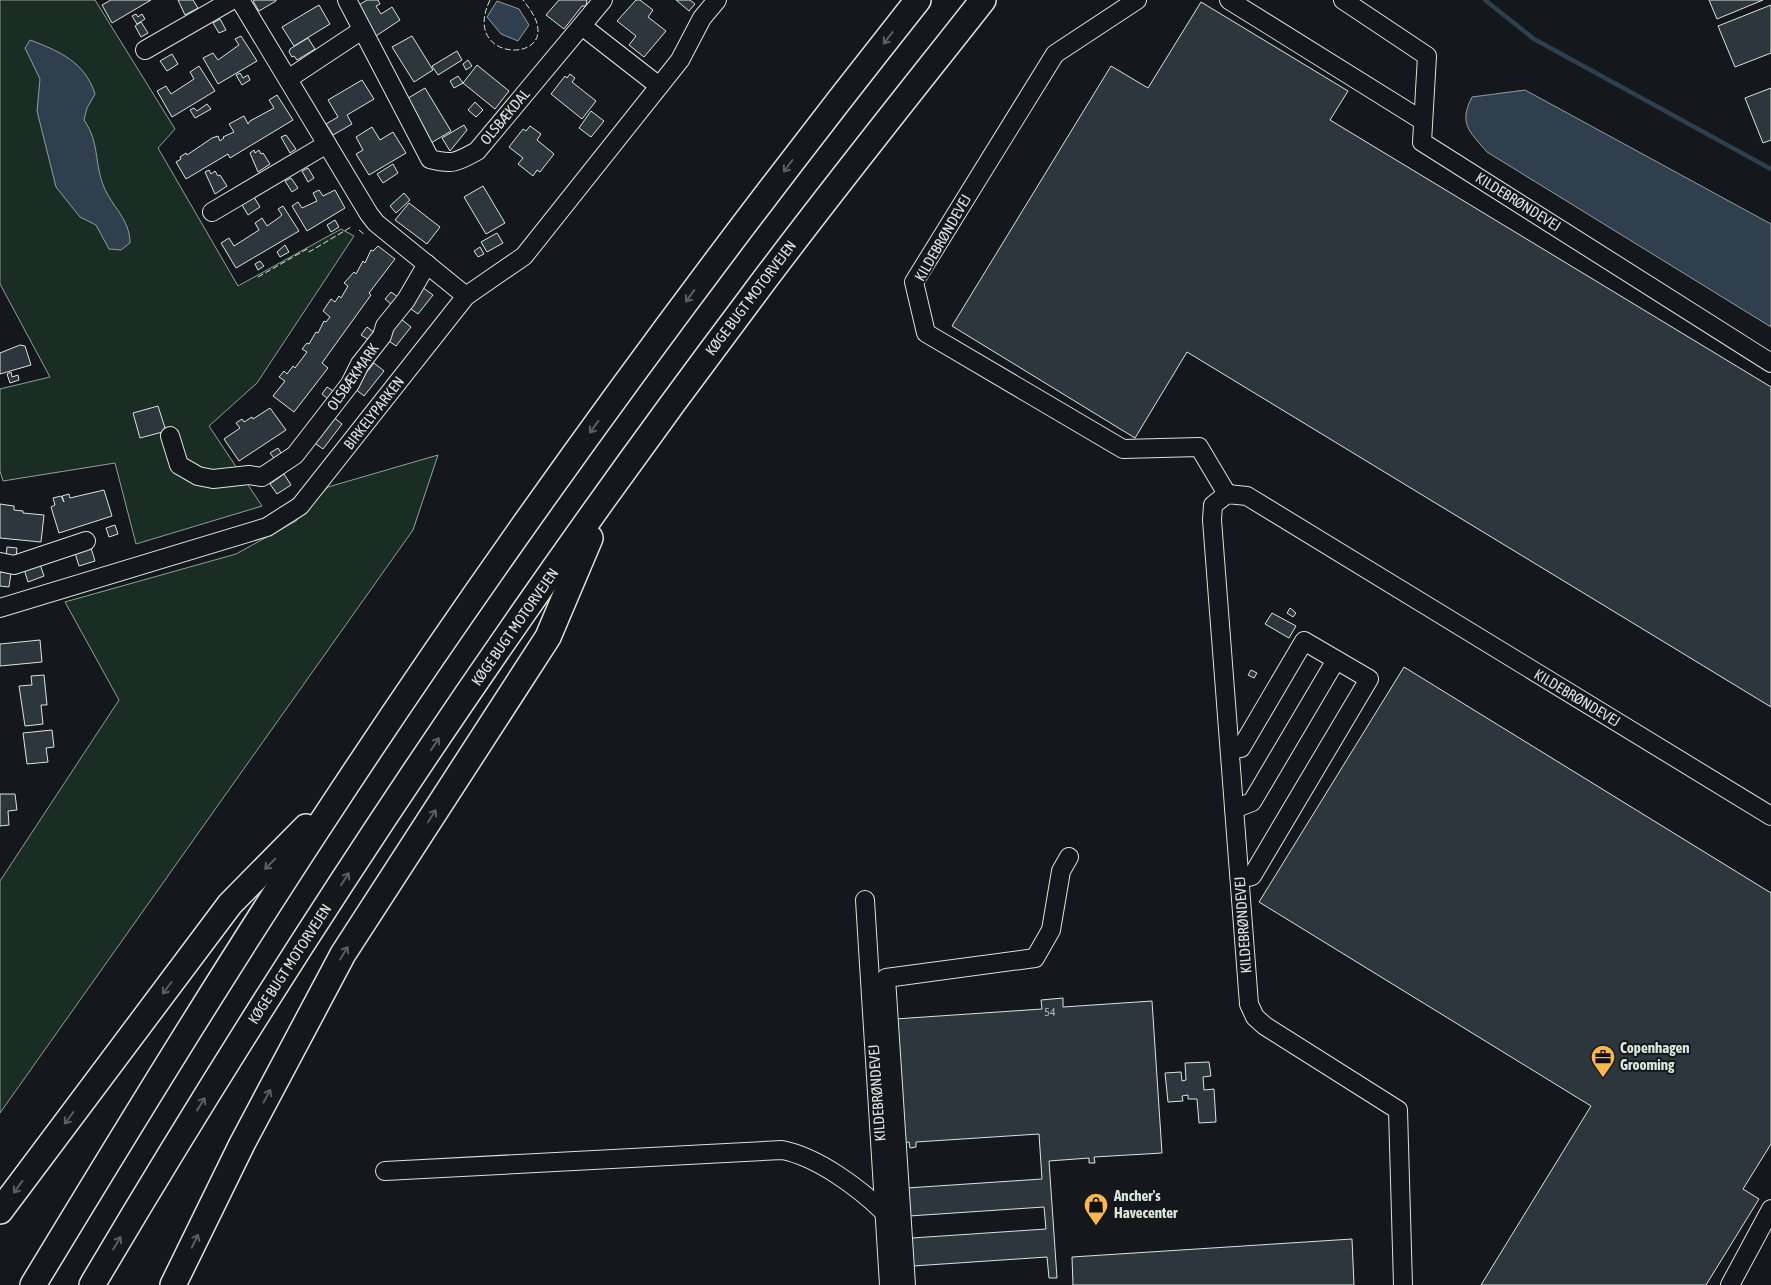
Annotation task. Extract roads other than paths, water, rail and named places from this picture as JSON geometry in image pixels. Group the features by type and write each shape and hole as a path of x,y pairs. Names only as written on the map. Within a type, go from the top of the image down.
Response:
{"highway":[{"path":"33,1285 231,963 342,792 577,452 714,264 918,0"},
{"name":"KØGE BUGT MOTORVEJEN","path":"92,1285 162,1167 375,832 514,628 750,299 982,0"},
{"path":"173,1285 242,1144 343,954 548,636 609,493"},
{"path":"0,1211 230,904 342,792"}],"street":[{"path":"145,50 232,0"},
{"path":"240,0 368,214 376,223 466,296"},
{"name":"OLSBÆKDAL","path":"347,0 430,159 447,164 456,162 477,151 603,0"},
{"name":"BIRKELYPARKEN","path":"0,608 267,527 300,506 466,296 524,256 680,60 702,18 717,0"},
{"name":"KILDEBRØNDEVEJ","path":"1137,0 1055,54 914,282 926,333 1123,449 1199,447 1227,494"},
{"path":"1229,0 1423,121"},
{"name":"KILDEBRØNDEVEJ","path":"1343,0 1427,56 1422,142 1771,363"},
{"path":"582,26 659,86"},
{"path":"288,79 362,30"},
{"path":"212,212 327,144"},
{"name":"OLSBÆKMARK","path":"170,436 179,465 198,476 213,479 249,475 262,476 295,455 350,384 360,364 382,336 385,326 406,300 427,264"},
{"name":"KILDEBRØNDEVEJ","path":"1402,1285 1398,1110 1265,1026 1255,1017 1249,1004 1212,520 1213,505 1227,494 1247,496 1771,816"},
{"path":"0,562 14,565 86,541"},
{"path":"1230,750 1241,748 1304,641 1369,679 1252,876 1240,878"},
{"path":"1234,810 1252,802 1336,660"},
{"path":"906,1285 886,978 1035,958 1051,930 1061,871 1069,857"},
{"name":"KILDEBRØNDEVEJ","path":"864,900 889,1285"},
{"path":"384,1171 782,1150 807,1157 870,1198 885,1212"},
{"path":"1730,1285 1771,1209"}],"water":[{"path":"497,1 519,9 529,25 518,41 501,34 487,17"},
{"path":"30,40 61,53 70,59 91,83 95,94 87,108 84,120 95,145 104,187 127,227 130,243 121,250 109,249 96,225 80,217 56,187 37,111 40,79 25,48"},
{"path":"1525,90 1771,224 1771,327 1487,152 1471,133 1466,121 1468,106 1472,97"}],"waterway":[{"path":"1485,0 1534,39 1771,169"}],"place":[{"name":"Copenhagen Grooming","path":"1603,1078"},
{"name":"Ancher's Havecenter","path":"1096,1226"}]}
